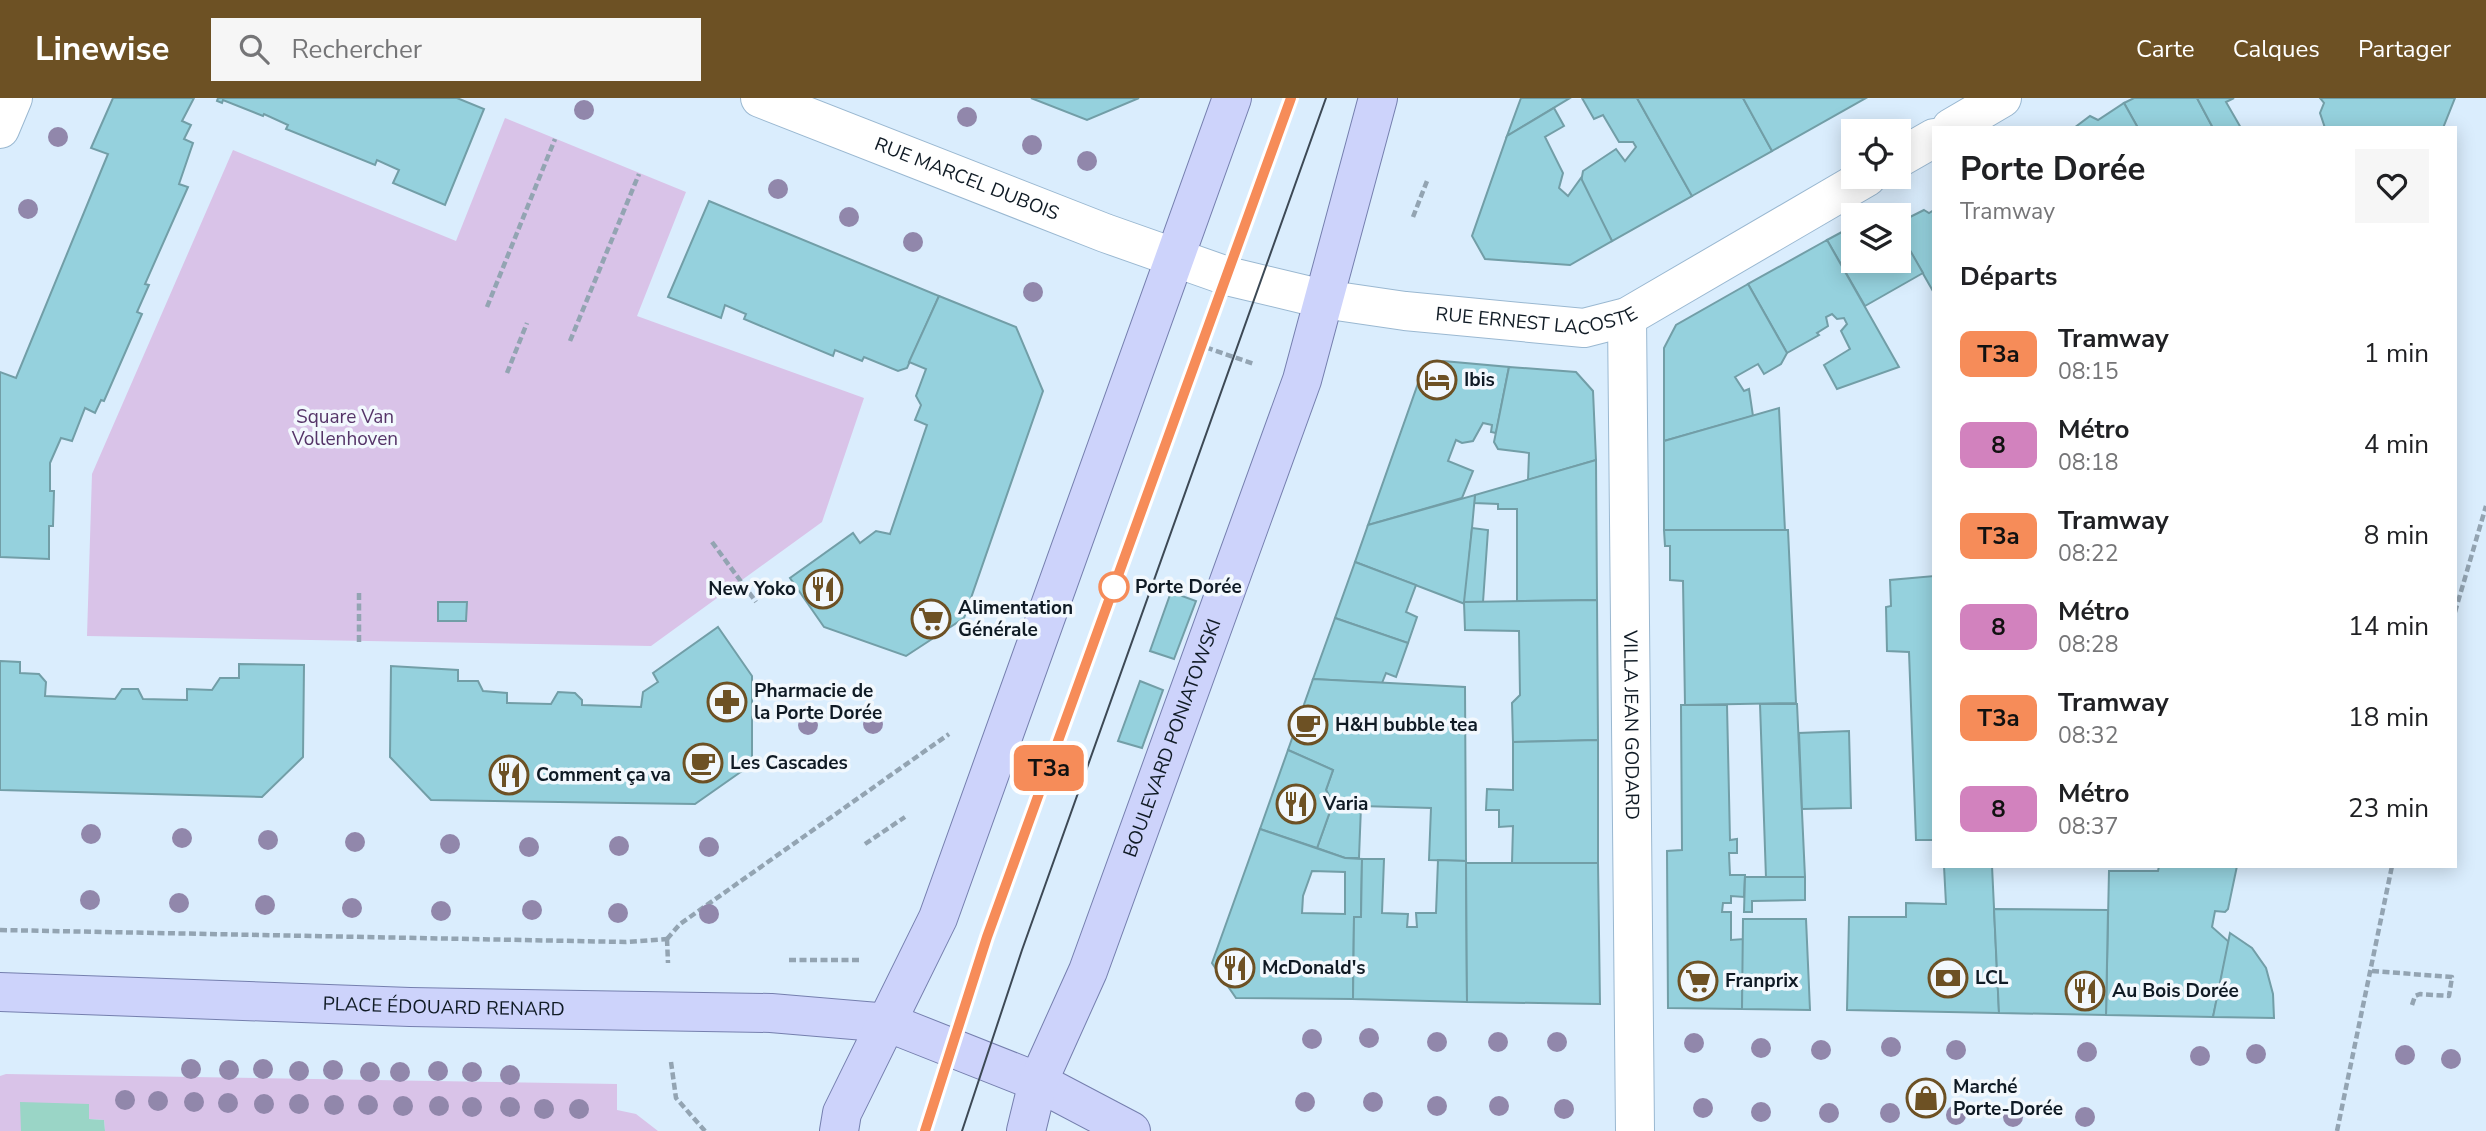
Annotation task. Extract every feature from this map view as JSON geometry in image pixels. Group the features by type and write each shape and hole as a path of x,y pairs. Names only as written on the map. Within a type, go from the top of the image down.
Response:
{"main road":[{"path":"839,1131 842,1113 889,1023 942,909 1232,98"},
{"name":"BOULEVARD PONIATOWSKI","path":"1026,1131 1038,1082 1088,971 1302,380 1378,98"},
{"name":"PLACE ÉDOUARD RENARD","path":"0,992 410,1007 771,1013 889,1023 1038,1082 1131,1131"}],"street":[{"path":"0,129 13,98"},
{"name":"RUE MARCEL DUBOIS","path":"760,98 1175,260"},
{"path":"1954,126 2002,98"},
{"path":"1911,151 1932,139"},
{"name":"RUE ERNEST LACOSTE","path":"1175,260 1227,276 1323,299 1405,311 1584,328 1627,317 1846,189"},
{"name":"VILLA JEAN GODARD","path":"1627,317 1636,1131"}],"path":[{"path":"487,307 555,139"},
{"path":"570,341 639,174"},
{"path":"1413,217 1427,181"},
{"path":"507,373 527,323"},
{"path":"1150,327 1302,380"},
{"path":"2457,605 2486,506"},
{"path":"712,542 756,602"},
{"path":"359,590 359,642"},
{"path":"668,961 667,939 680,924 956,729"},
{"path":"865,844 905,817"},
{"path":"2337,1131 2367,997 2392,868"},
{"path":"0,930 626,942 667,939"},
{"path":"2372,971 2452,977 2449,996 2420,994 2415,996 2412,1005"},
{"path":"672,1056 676,1098 705,1131"}],"green space":[{"name":"Square Van Vollenhoven","path":"505,118 686,192 637,316 864,398 822,522 651,646 87,636 92,474 233,150 456,241"},
{"path":"0,1076 617,1084 617,1110 636,1114 658,1131 105,1131 104,1120 89,1119 89,1104 21,1118 21,1131 0,1131"}],"shaded area":[{"path":"20,1102 89,1104 89,1119 104,1120 105,1131 21,1131"}],"building":[{"path":"113,98 194,98 182,121 191,125 184,139 193,143 179,184 188,187 145,284 149,285 137,312 142,314 104,401 101,400 95,413 85,408 72,441 61,438 50,463 50,491 54,491 53,526 49,526 49,559 0,557 0,372 16,378 108,154 91,148"},
{"path":"218,98 457,98 484,109 445,205 393,183 399,170 377,160 375,165 286,129 288,125 264,114 263,116 223,100 222,103 217,101"},
{"path":"1031,98 1139,98 1087,120"},
{"path":"1521,98 1570,98 1507,136"},
{"path":"1582,98 1637,98 1692,196 1612,241 1581,182 1583,171 1616,149 1625,161 1636,147 1633,142 1619,142 1603,115 1594,119"},
{"path":"1637,98 1743,98 1772,151 1692,196"},
{"path":"1743,98 1866,98 1772,151"},
{"path":"2134,98 2197,98 2212,126 2137,126 2124,103"},
{"path":"2197,98 2234,98 2226,102 2240,126 2212,126"},
{"path":"2320,98 2455,98 2444,126 2324,126 2320,113 2324,103"},
{"path":"2124,103 2137,126 2077,126 2090,116 2098,120"},
{"path":"1554,108 1564,126 1545,137 1563,173 1559,188 1568,196 1581,178 1612,241 1570,265 1485,259 1472,236 1507,136"},
{"path":"709,201 939,296 907,368 898,371 864,357 862,361 835,350 833,356 744,319 746,314 725,305 721,318 668,297"},
{"path":"1924,210 1929,213 1932,211 1932,289 1911,253 1911,216"},
{"path":"1841,232 1841,264 1827,240"},
{"path":"1827,240 1841,265 1841,273 1846,273 1899,367 1837,389 1824,365 1850,349 1841,331 1847,324 1844,318 1837,319 1832,314 1826,317 1828,326 1817,333 1819,335 1787,353 1748,284"},
{"path":"1911,252 1923,273 1865,306 1846,273 1911,273"},
{"path":"1748,284 1787,353 1781,364 1764,374 1758,364 1735,377 1744,391 1749,389 1753,416 1664,441 1664,348 1676,325"},
{"path":"939,296 1016,327 1043,391 964,618 906,656 824,627 790,578 853,533 860,543 876,531 890,534 927,425 915,420 921,405 916,396 926,369 909,362"},
{"path":"1443,361 1509,367 1496,433 1491,432 1492,425 1483,423 1473,441 1462,443 1456,440 1448,461 1473,471 1462,498 1368,525 1421,375"},
{"path":"1509,367 1576,372 1593,391 1596,460 1528,480 1529,453 1498,449 1494,442"},
{"path":"1779,408 1785,531 1664,530 1664,441"},
{"path":"1596,460 1597,600 1517,601 1517,509 1498,509 1498,504 1474,503 1475,495"},
{"path":"1475,495 1465,604 1355,562 1368,525"},
{"path":"1472,528 1488,530 1483,602 1464,602"},
{"path":"1664,530 1788,530 1796,703 1685,705 1683,581 1670,580 1670,546 1665,546"},
{"path":"1355,562 1416,585 1406,612 1417,617 1408,643 1335,618"},
{"path":"1932,576 1932,840 1916,840 1909,652 1887,651 1886,607 1891,606 1890,580"},
{"path":"1171,592 1196,601 1174,659 1150,651"},
{"path":"1597,600 1598,740 1513,742 1512,703 1520,695 1519,631 1465,630 1464,602"},
{"path":"438,602 467,602 466,621 438,621"},
{"path":"1335,618 1408,643 1396,677 1386,673 1382,683 1313,679"},
{"path":"718,627 752,676 752,764 695,804 431,800 390,757 391,666 458,670 458,681 478,681 483,691 507,693 507,703 551,704 558,692 575,693 582,700 582,705 641,707 643,692 658,682 653,673"},
{"path":"0,661 20,662 20,673 39,674 46,682 45,696 115,699 122,689 138,689 143,699 187,700 187,689 212,690 220,678 239,678 239,664 304,665 303,757 262,797 0,790"},
{"path":"1313,679 1465,687 1466,861 1429,860 1431,808 1361,806 1359,858 1345,858 1317,848 1333,803 1326,790 1333,770 1288,750"},
{"path":"1140,681 1163,690 1142,748 1118,741"},
{"path":"1760,704 1797,704 1805,877 1766,878"},
{"path":"1681,705 1727,705 1730,840 1737,839 1737,853 1729,853 1730,875 1745,875 1744,897 1731,896 1731,903 1723,903 1722,912 1731,912 1731,940 1744,939 1742,1009 1668,1008 1667,851 1682,850"},
{"path":"1849,731 1851,808 1802,809 1799,733"},
{"path":"1598,740 1598,863 1512,863 1513,826 1499,827 1499,810 1486,810 1487,789 1513,790 1513,742"},
{"path":"1288,750 1333,770 1326,790 1333,803 1317,848 1260,829"},
{"path":"1260,829 1345,858 1362,859 1361,917 1354,917 1353,999 1236,998 1212,963","holes":["1312,871 1345,872 1345,914 1302,913 1303,896"]},
{"path":"1362,859 1384,859 1382,913 1408,914 1407,927 1417,927 1416,913 1436,913 1438,860 1466,861 1467,1002 1353,999 1354,917 1361,917"},
{"path":"1466,863 1598,863 1600,1004 1467,1002"},
{"path":"1944,868 1992,868 1999,1013 1847,1010 1849,917 1906,917 1906,903 1946,904"},
{"path":"2159,868 2237,868 2228,909 2225,912 2215,911 2212,927 2229,942 2213,1017 2106,1015 2109,871 2158,871"},
{"path":"1745,877 1805,877 1805,900 1752,901 1752,912 1744,912"},
{"path":"1994,909 2108,910 2106,1015 1999,1013"},
{"path":"1743,919 1806,919 1810,1010 1742,1009"},
{"path":"2230,933 2252,948 2266,968 2273,994 2274,1018 2213,1017"}],"tram line":[{"path":"925,1131 987,937 1291,98"},
{"name":"T3a","path":"925,1131 987,937 1291,98"},
{"path":"962,1131 1022,950 1326,98"}],"place":[{"name":"Ibis","path":"1437,380"},
{"name":"Porte Dorée","path":"1114,587"},
{"name":"New Yoko","path":"823,589"},
{"name":"Alimentation Générale","path":"931,619"},
{"name":"Pharmacie de la Porte Dorée","path":"727,702"},
{"name":"H&H bubble tea","path":"1308,725"},
{"name":"Les Cascades","path":"703,763"},
{"name":"Comment ça va","path":"509,775"},
{"name":"Varia","path":"1296,804"},
{"name":"McDonald's","path":"1235,968"},
{"name":"LCL","path":"1948,978"},
{"name":"Franprix","path":"1698,981"},
{"name":"Au Bois Dorée","path":"2085,991"},
{"name":"Marché Porte-Dorée","path":"1926,1098"}]}
